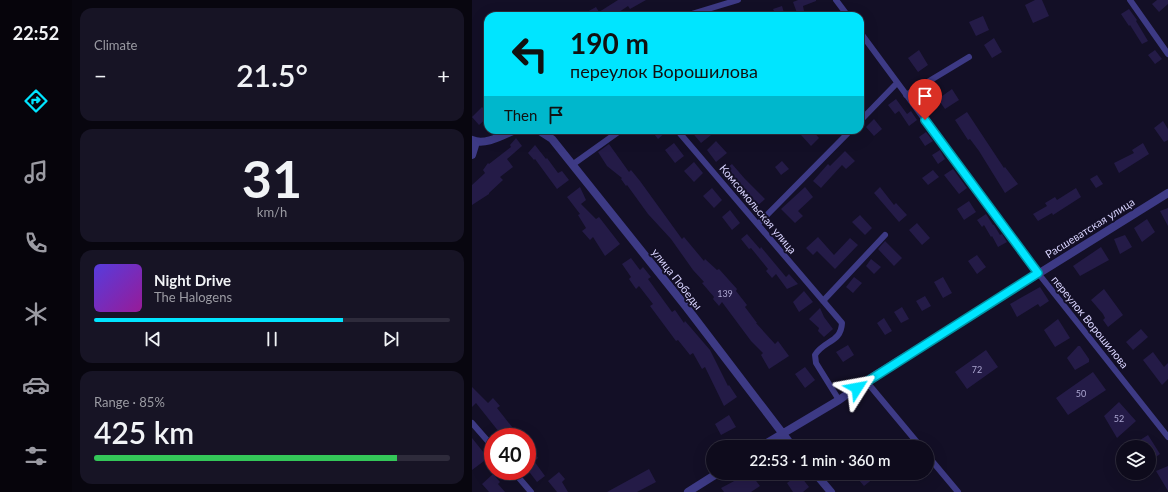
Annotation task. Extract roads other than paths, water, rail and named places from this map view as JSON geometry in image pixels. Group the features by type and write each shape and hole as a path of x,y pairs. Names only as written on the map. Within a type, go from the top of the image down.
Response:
{"street":[{"path":"698,12 738,0"},
{"path":"836,0 845,12"},
{"path":"1130,0 1168,54"},
{"name":"переулок Ворошилова","path":"864,38 1038,273 1168,437"},
{"path":"906,95 969,57"},
{"path":"864,117 897,83"},
{"path":"472,155 474,141 490,140 505,134"},
{"name":"улица Победы","path":"545,134 552,140 687,308 788,440"},
{"path":"572,165 615,134"},
{"name":"Комсомольская улица","path":"680,134 842,323 841,332 836,338 819,348 815,355 816,362 839,400"},
{"path":"758,224 847,134"},
{"name":"Расшеватская улица","path":"771,440 839,400 866,381 1168,193"},
{"path":"823,301 885,235"},
{"path":"866,381 915,440"},
{"path":"472,423 484,437"},
{"path":"934,463 958,492"},
{"path":"521,480 531,492"},
{"path":"688,492 707,480"},
{"path":"821,480 831,492"}]}
